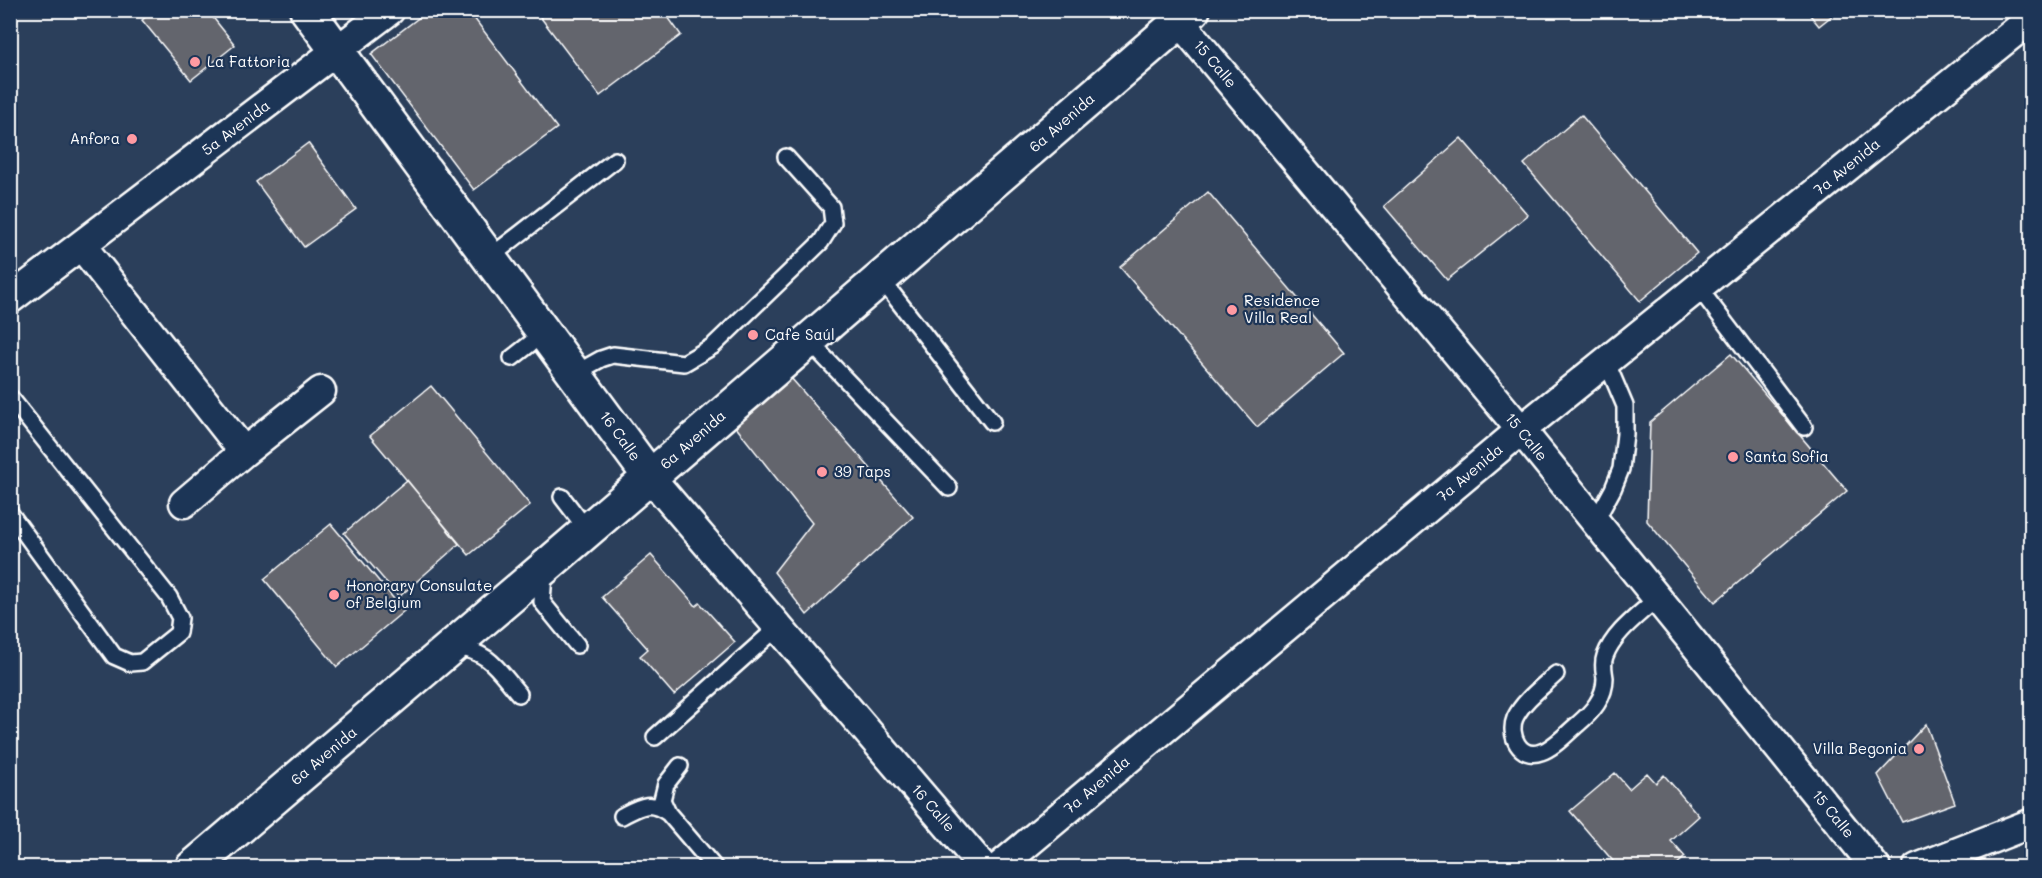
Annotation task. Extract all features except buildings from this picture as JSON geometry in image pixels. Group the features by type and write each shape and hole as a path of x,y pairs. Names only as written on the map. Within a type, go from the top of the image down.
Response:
{"street":[{"name":"16 Calle","path":"307,10 650,477 984,867"},
{"name":"5a Avenida","path":"10,299 390,10"},
{"name":"6a Avenida","path":"192,867 881,279 1181,14"},
{"name":"15 Calle","path":"1181,14 1876,867"},
{"name":"7a Avenida","path":"998,867 1521,430 2031,18"},
{"path":"81,245 244,452"},
{"path":"184,503 321,391"},
{"path":"1917,867 2029,830"}],"lane":[{"path":"574,374 613,355 684,363 713,346 821,243 832,223 831,207 786,157"},
{"path":"489,258 615,160"},
{"path":"881,279 992,422"},
{"path":"1698,287 1804,427"},
{"path":"512,358 544,333"},
{"path":"809,340 949,488"},
{"path":"1595,522 1621,469 1625,434 1625,406 1606,361"},
{"path":"10,397 169,597 180,618 178,633 142,662 130,663 114,656 10,513"},
{"path":"562,496 588,531"},
{"path":"544,568 542,602 577,645"},
{"path":"1556,674 1521,708 1514,720 1512,734 1517,746 1527,753 1541,753 1594,709 1605,680 1602,663 1605,654 1615,638 1657,598"},
{"path":"655,737 778,627"},
{"path":"454,645 474,650 489,658 519,694"},
{"path":"668,813 662,800 666,784 680,766"},
{"path":"622,816 641,806 656,805 668,813 715,867"}],"place":[{"name":"La Fattoria","path":"195,62"},
{"name":"Anfora","path":"132,139"},
{"name":"Residence Villa Real","path":"1232,310"},
{"name":"Cafe Saúl","path":"753,335"},
{"name":"Santa Sofia","path":"1733,457"},
{"name":"39 Taps","path":"822,472"},
{"name":"Honorary Consulate of Belgium","path":"334,595"},
{"name":"Villa Begonia","path":"1919,749"}]}
